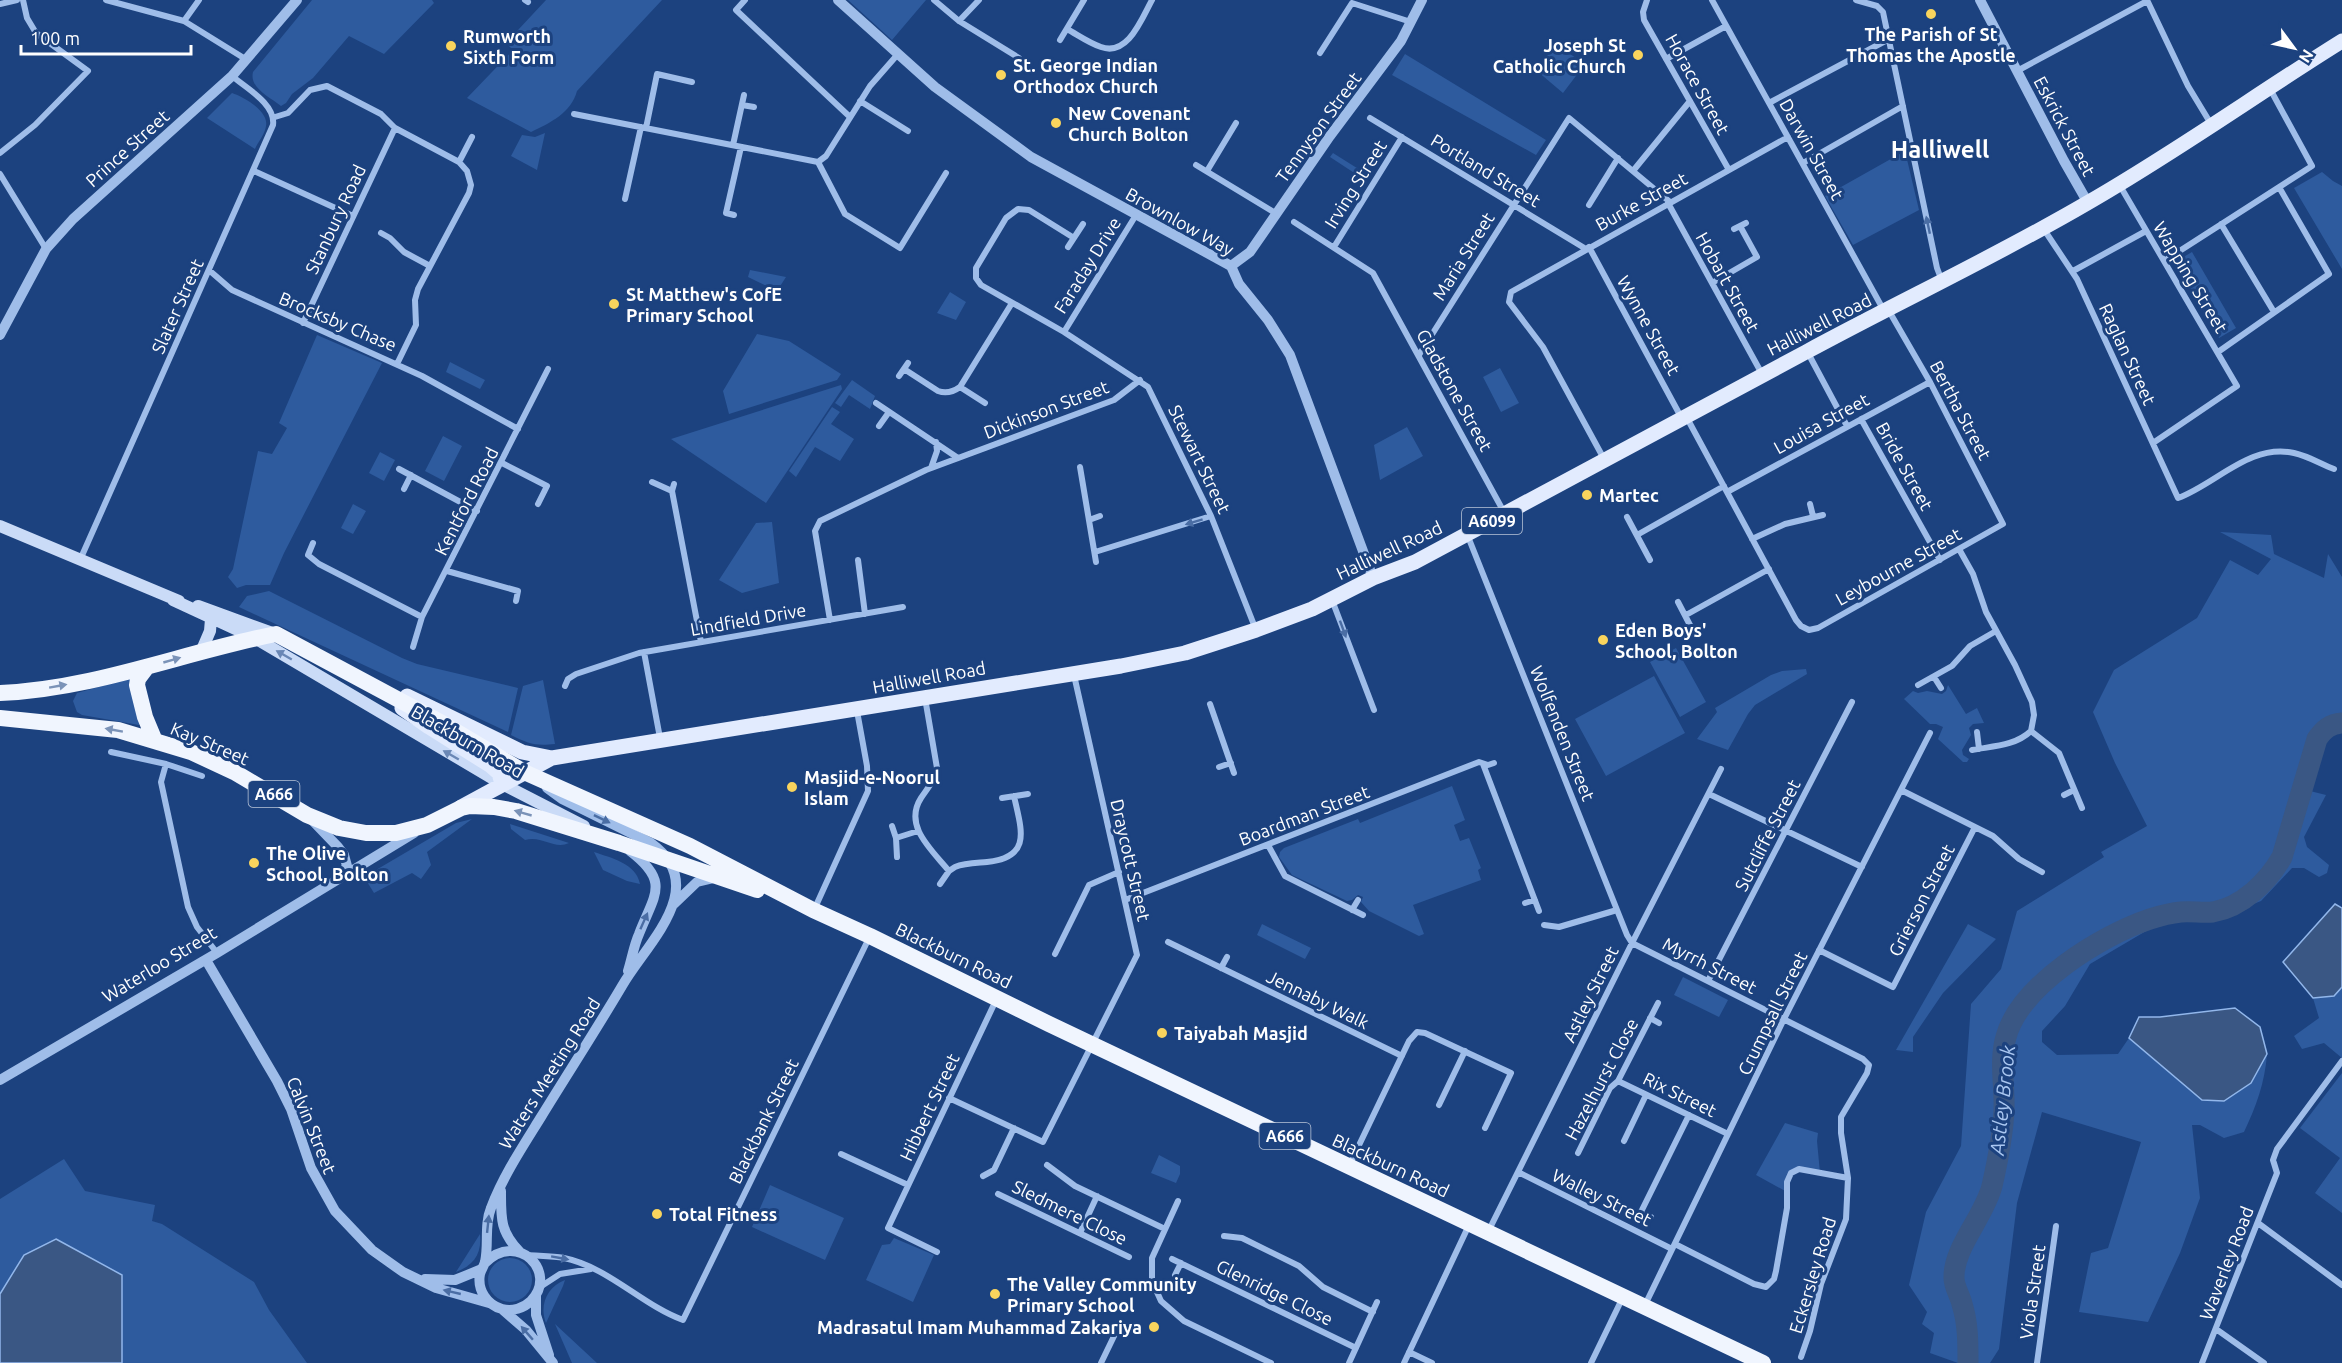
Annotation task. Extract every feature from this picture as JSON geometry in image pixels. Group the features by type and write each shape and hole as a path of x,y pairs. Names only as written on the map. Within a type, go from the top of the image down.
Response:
{"highway":[{"path":"0,693 39,690 80,682 276,634"},
{"name":"Blackburn Road","path":"276,634 442,723 530,775 690,846 811,909 1763,1363"},
{"path":"147,667 138,679 137,685 145,717 155,741"},
{"name":"Kay Street","path":"0,718 118,730 191,752 236,773 307,815 339,828 366,833 396,833 427,825 450,813"},
{"name":"A666","path":"450,813 470,806 501,808 618,843"},
{"name":"Blackburn Road","path":"618,843 811,909"}],"main road":[{"name":"Halliwell Road","path":"530,775 552,758 660,739 1074,675 1185,653 1256,630 1332,600 1373,578 1415,562 1505,515 1684,416 1887,311 2088,202 2212,126 2268,87 2342,41"},
{"path":"0,526 173,600 198,606 276,634"},
{"name":"Blackburn Road","path":"173,600 255,638 502,784 618,843"},
{"path":"201,652 210,631 211,619"},
{"name":"A666","path":"292,642 502,743 529,754 552,758"},
{"name":"A666","path":"373,687 429,727 491,766 501,777 502,784"},
{"name":"Kay Street","path":"450,813 502,784 530,775"}],"street":[{"path":"0,4 17,0"},
{"path":"0,153 35,125 88,71 36,33 27,18 23,0"},
{"path":"106,0 184,21 247,60"},
{"path":"184,21 199,0"},
{"name":"Prince Street","path":"0,335 46,249 73,219 232,76 297,0"},
{"path":"745,0 736,10 850,117"},
{"name":"Brownlow Way","path":"838,0 968,113 1031,158 1231,266 1239,284 1268,320 1290,355 1373,578"},
{"path":"934,0 959,21 1019,58"},
{"path":"959,21 979,0"},
{"path":"1060,40 1084,0"},
{"path":"1067,29 1100,47 1118,47 1129,39 1152,0"},
{"name":"Tennyson Street","path":"1231,266 1250,252 1317,154 1394,50 1412,22 1422,0"},
{"name":"Horace Street","path":"1647,0 1643,12 1644,20 1729,170"},
{"name":"Darwin Street","path":"1712,0 1887,311"},
{"path":"1856,0 1881,9 1937,268 1943,281"},
{"name":"Eskrick Street","path":"1980,0 2064,161 2088,202"},
{"path":"2017,71 2147,1 2187,86 2212,126"},
{"path":"1320,53 1352,3 1412,22"},
{"path":"1666,59 1726,26"},
{"path":"1769,103 1889,39"},
{"path":"574,114 818,162 826,156 870,86 898,54"},
{"path":"625,199 657,74 692,82"},
{"path":"232,76 265,104 274,117 288,113 310,90 327,86 381,114 395,128 459,162 471,137"},
{"path":"2164,261 2312,166 2268,87"},
{"path":"733,145 744,95"},
{"path":"860,101 908,130"},
{"path":"1633,171 1690,101"},
{"path":"742,105 754,107"},
{"path":"1803,163 1903,106"},
{"name":"Slater Street","path":"80,560 254,171 273,125 274,117"},
{"name":"Hobart Street","path":"1569,117 1669,203 1762,375"},
{"name":"Maria Street","path":"1419,355 1569,117"},
{"name":"Portland Street","path":"1370,118 1587,248"},
{"path":"1207,171 1236,123"},
{"name":"Stanbury Road","path":"303,323 395,128"},
{"name":"Irving Street","path":"1334,247 1402,137"},
{"name":"Burke Street","path":"1604,459 1543,347 1509,303 1509,294 1514,288 1788,137"},
{"path":"734,215 726,213 741,147"},
{"path":"1589,205 1596,187 1618,158"},
{"name":"Brocksby Chase","path":"210,271 232,290 397,364 415,330 416,295 469,193 471,185 467,171 459,162"},
{"path":"818,162 845,214 900,248 946,173"},
{"path":"1196,165 1276,214"},
{"path":"254,171 353,216"},
{"path":"0,174 46,249"},
{"name":"Wapping Street","path":"2119,184 2237,386 2153,443"},
{"path":"2218,352 2329,274 2279,187"},
{"name":"Stewart Street","path":"1074,238 1026,209 1018,209 1010,214 976,268 975,274 981,285 1064,332 1140,380 1150,390 1211,516 1256,630"},
{"name":"Faraday Drive","path":"1064,332 1136,215"},
{"name":"Gladstone Street","path":"1294,222 1367,268 1377,280 1505,515"},
{"path":"1068,247 1083,224"},
{"path":"2222,224 2274,312"},
{"path":"1712,283 1757,257 1740,226"},
{"name":"Raglan Street","path":"2042,227 2073,271 2178,498 2195,492 2240,462 2262,454 2294,453 2334,470"},
{"path":"2073,271 2146,231"},
{"path":"381,233 390,238 404,252 430,266"},
{"name":"Wynne Street","path":"1587,248 1684,416 1796,620 1809,630"},
{"path":"904,369 943,393 952,392 960,387 1012,303"},
{"name":"Bertha Street","path":"1887,311 1929,382 2002,525"},
{"name":"Bride Street","path":"1807,351 1848,426"},
{"path":"899,376 908,363"},
{"path":"397,364 519,429"},
{"name":"Kentford Road","path":"413,647 422,617 548,369"},
{"name":"Dickinson Street","path":"958,458 1106,404 1123,395 1140,380"},
{"name":"Louisa Street","path":"1637,535 1929,382"},
{"path":"960,387 985,403"},
{"path":"876,403 958,458"},
{"path":"879,426 889,412"},
{"name":"Bride Street","path":"1861,419 1940,560"},
{"path":"930,468 937,451 936,442"},
{"name":"Lindfield Drive","path":"565,686 568,679 576,674 644,652 830,620 815,531 820,521 930,468 958,458"},
{"path":"501,463 547,486 538,504"},
{"path":"1080,467 1096,562"},
{"path":"399,469 477,511"},
{"path":"404,489 411,475"},
{"path":"652,482 673,487 701,642"},
{"path":"1810,504 1813,516"},
{"path":"1752,539 1768,530 1822,515"},
{"path":"1089,520 1100,516"},
{"path":"1095,552 1211,516"},
{"path":"1627,517 1650,560"},
{"name":"Leybourne Street","path":"1809,630 1818,628 2002,525"},
{"name":"Wolfenden Street","path":"1467,534 1632,943"},
{"path":"313,543 308,555 319,564 422,617"},
{"path":"1959,549 1973,574 1996,631 2032,702 2034,715 2031,731 2024,737 2011,743 1972,750"},
{"path":"858,560 865,614"},
{"path":"1686,615 1769,569"},
{"path":"447,571 518,591 516,602"},
{"path":"1332,600 1374,710"},
{"path":"1678,602 1691,627"},
{"path":"830,620 903,607"},
{"path":"1918,685 1954,664 1970,646 1996,631"},
{"path":"644,652 660,739"},
{"name":"Draycott Street","path":"1014,1128 1043,1142 1137,955 1074,675"},
{"path":"1934,677 1941,688"},
{"path":"925,697 937,768 915,812 920,837 950,871"},
{"name":"Sutcliffe Street","path":"1708,981 1852,702"},
{"path":"1210,704 1234,773"},
{"path":"811,909 868,790 867,766 857,710"},
{"path":"2031,731 2059,753 2082,808"},
{"path":"1977,732 1979,749"},
{"name":"Crumpsall Street","path":"1644,1307 1785,1019 1930,733"},
{"path":"111,752 166,764 202,776"},
{"name":"Boardman Street","path":"1125,900 1479,762 1488,765 1494,763"},
{"path":"1219,767 1231,763"},
{"path":"166,764 161,782 188,907 197,927 217,953"},
{"path":"1483,764 1539,911"},
{"name":"Astley Street","path":"1488,1232 1721,769"},
{"name":"Blackburn Road","path":"530,775 562,799 651,843 670,861"},
{"path":"1901,790 1993,836 2019,859 2042,872"},
{"path":"2064,795 2074,790"},
{"path":"1002,798 1028,794"},
{"path":"1709,794 1862,867"},
{"path":"940,884 950,871 961,865 1000,861 1013,854 1022,836 1014,796"},
{"path":"307,815 344,855 346,866 337,880"},
{"name":"Waterloo Street","path":"0,1080 206,960 427,825"},
{"path":"892,826 896,838 897,857"},
{"name":"Grierson Street","path":"1820,951 1893,987 1975,827"},
{"path":"896,838 918,831"},
{"name":"Waters Meeting Road","path":"618,843 648,867 656,885 654,900 638,935 627,977"},
{"path":"1268,845 1285,876 1363,915"},
{"name":"Waters Meeting Road","path":"483,1266 490,1209 515,1160 627,977 655,941 673,906 676,881 670,861"},
{"path":"1055,954 1089,885 1119,872"},
{"path":"673,906 689,887 697,882 721,877"},
{"path":"1352,910 1358,900"},
{"path":"1525,903 1535,900"},
{"path":"1544,925 1559,927 1617,910"},
{"name":"Blackbank Street","path":"592,1269 662,1311 683,1320 870,936"},
{"name":"Jennaby Walk","path":"1168,942 1402,1056"},
{"name":"Myrrh Street","path":"1632,943 1863,1059 1869,1065"},
{"path":"1221,968 1227,957"},
{"name":"Calvin Street","path":"206,960 278,1081 291,1109 311,1168 327,1200 344,1222 386,1261 416,1278 443,1290 472,1296 490,1303"},
{"name":"Hibbert Street","path":"937,1252 888,1228 997,998"},
{"name":"Hazelhurst Close","path":"1578,1153 1610,1088 1618,1081 1658,1003"},
{"name":"Hazelhurst Close","path":"1650,1018 1659,1023"},
{"path":"1349,1166 1411,1038 1417,1032 1425,1033 1511,1074 1486,1126 1496,1129"},
{"path":"1439,1105 1465,1052"},
{"name":"Waverley Road","path":"2202,1363 2277,1173 2273,1160 2277,1149 2342,1061"},
{"name":"Eckersley Road","path":"1801,1357 1821,1284 1844,1229 1848,1178 1839,1122 1867,1073 1869,1065"},
{"name":"Rix Street","path":"1618,1081 1728,1134"},
{"path":"1624,1141 1646,1095"},
{"path":"949,1098 1014,1128 994,1170 983,1176"},
{"path":"1637,1220 1689,1115"},
{"path":"841,1154 908,1185"},
{"path":"1047,1165 1075,1185 1165,1229"},
{"name":"Walley Street","path":"1518,1172 1760,1287 1770,1285 1776,1271 1787,1208 1787,1182 1791,1173 1799,1169 1848,1178"},
{"name":"Waters Meeting Road","path":"501,1188 501,1217 504,1230 509,1240 523,1253"},
{"name":"Sledmere Close","path":"998,1194 1129,1257"},
{"path":"1080,1233 1097,1196"},
{"path":"1178,1201 1151,1263 1152,1281 1161,1301 1184,1321 1271,1363"},
{"path":"1641,1213 1651,1217"},
{"path":"2258,1223 2342,1285"},
{"path":"1404,1363 1470,1224"},
{"name":"Viola Street","path":"2037,1363 2056,1226"},
{"path":"1224,1236 1242,1238 1299,1266 1323,1287 1373,1312"},
{"path":"551,1360 526,1330 503,1310 490,1303 479,1281 483,1266 498,1252 505,1250 565,1258 592,1269"},
{"path":"523,1253 536,1266 539,1273 536,1315 551,1360"},
{"name":"Glenridge Close","path":"1172,1259 1356,1348"},
{"path":"1175,1275 1181,1263"},
{"name":"Calvin Street","path":"416,1278 455,1280 483,1266"},
{"path":"503,1310 525,1306 537,1291 560,1274 592,1269"},
{"path":"1591,1363 1623,1297"},
{"path":"1348,1363 1377,1302"},
{"path":"2217,1329 2264,1363"},
{"path":"1101,1363 1116,1332"},
{"path":"1409,1352 1432,1363"},
{"path":"1253,1363 1256,1356"}],"shaded area":[{"path":"312,0 432,0 434,3 384,54 349,36 313,78 281,106 257,87 254,83 253,72"},
{"path":"546,0 662,0 577,91 565,111 531,132 467,98 513,50 506,43"},
{"path":"848,0 926,0 892,40"},
{"path":"1555,44 1585,64 1563,93 1537,71"},
{"path":"1405,54 1546,140 1536,155 1392,75"},
{"path":"232,93 255,105 264,115 266,126 255,149 207,118"},
{"path":"545,133 537,170 511,156 522,135 535,137"},
{"path":"1905,151 1919,210 1853,245 1825,196"},
{"path":"1333,153 1368,175 1365,180 1330,157"},
{"path":"2322,172 2342,186 2342,269 2294,188"},
{"path":"2192,252 2236,328 2219,338 2175,262"},
{"path":"750,270 786,277 777,291 748,277"},
{"path":"950,292 966,302 956,320 937,313"},
{"path":"757,334 789,341 841,374 837,380 729,414 723,391"},
{"path":"317,335 382,363 284,553 270,585 246,585 237,588 228,577 233,569 258,451 272,454 287,428 279,423"},
{"path":"450,362 485,380 480,389 446,372"},
{"path":"1500,368 1519,403 1501,412 1483,377"},
{"path":"852,380 875,396 870,409 849,395 841,407 835,403"},
{"path":"841,385 842,389 766,503 671,439"},
{"path":"832,407 840,412 831,424 854,439 840,461 815,447 796,477 789,471"},
{"path":"1407,427 1423,456 1380,480 1374,445"},
{"path":"443,436 462,446 444,481 425,471"},
{"path":"380,452 395,460 384,481 369,473"},
{"path":"353,504 366,511 353,534 341,528"},
{"path":"772,522 779,583 742,593 719,580 756,523"},
{"path":"2220,532 2271,535 2274,554 2324,578 2328,554 2342,577 2342,731 2334,728 2323,735 2306,790 2326,795 2304,837 2307,847 2329,865 2327,873 2319,877 2304,868 2292,868 2261,901 2217,918 2158,924 2090,964 2065,1006 2042,1031 2042,1042 2057,1055 2118,1054 2129,1038 2202,1100 2224,1101 2250,1083 2267,1054 2259,1094 2244,1132 2224,1138 2200,1125 2192,1125 2200,1198 2180,1253 2148,1322 2079,1312 2091,1253 2108,1248 2141,1142 2042,1112 2017,1203 1999,1349 1990,1363 1958,1363 1930,1353 1934,1333 1922,1324 1927,1312 1909,1285 1926,1212 1961,1146 1971,1004 2001,969 2017,911 2104,857 2101,852 2147,826 2115,763 2093,712 2114,670 2197,618 2230,560 2258,575 2271,559"},
{"path":"269,591 417,664 518,688 508,732 239,607 247,596"},
{"path":"1676,648 1706,702 1680,717 1650,662"},
{"path":"1806,669 1807,674 1755,705 1728,750 1697,739 1717,712 1715,708 1771,675 1782,671"},
{"path":"1654,676 1685,733 1606,776 1575,719"},
{"path":"131,678 141,721 139,725 82,715 77,712 73,701 77,693"},
{"path":"543,680 555,744 532,744 511,735 523,686"},
{"path":"1948,685 1966,714 1977,708 1984,723 1973,724 1969,728 1971,735 1962,750 1963,755 1969,759 1967,762 1963,762 1938,739 1943,727 1930,724 1904,699 1913,691 1942,694"},
{"path":"1452,786 1465,820 1454,825 1460,841 1469,838 1481,868 1478,870 1481,880 1413,905 1424,934 1419,936 1369,911 1361,902 1363,897 1358,895 1347,901 1292,875 1279,857 1284,848 1358,819 1360,823"},
{"path":"472,819 427,852 431,865 421,879 412,873 374,893 364,877 456,823"},
{"path":"510,824 569,843 558,845 537,839 525,840 511,829"},
{"path":"594,852 628,866 638,877 640,884 603,870"},
{"path":"2335,904 2342,908 2342,987 2334,996 2313,998 2283,962"},
{"path":"1262,924 1311,948 1305,959 1257,935"},
{"path":"1968,924 1996,939 1943,993 1913,1037 1913,1052 1896,1050"},
{"path":"1683,977 1728,1000 1719,1017 1674,995"},
{"path":"2342,987 2342,1058 2324,1043 2302,1049 2294,1036 2319,1018 2313,998 2333,996"},
{"path":"2235,1008 2260,1027 2267,1054 2251,1083 2224,1101 2202,1100 2129,1038 2139,1017 2160,1017"},
{"path":"2342,1073 2342,1213 2315,1193 2340,1158 2300,1128"},
{"path":"1785,1123 1818,1133 1820,1173 1799,1169 1791,1173 1787,1192 1756,1175"},
{"path":"1159,1155 1180,1166 1180,1174 1176,1183 1151,1173"},
{"path":"64,1159 85,1191 155,1205 152,1221 162,1224 254,1282 269,1310 307,1363 122,1363 122,1275 0,1294 0,1199"},
{"path":"770,1185 844,1218 825,1260 752,1227"},
{"path":"480,1234 480,1247 476,1258 468,1266 456,1272"},
{"path":"894,1238 934,1255 913,1302 866,1280 882,1245 890,1244"},
{"path":"56,1239 122,1275 122,1363 0,1363 0,1294 24,1255"},
{"path":"510,1258 526,1264 532,1280 526,1296 510,1302 494,1296 488,1280 494,1264"},
{"path":"565,1280 546,1323 543,1310 546,1297 553,1287"},
{"path":"555,1324 597,1363 572,1363"}],"waterway":[{"name":"Astley Brook","path":"1968,1362 1967,1325 1954,1281 1955,1267 1963,1244 1983,1209 1992,1186 2003,1119 2004,1046 2014,1018 2045,981 2065,965 2109,937 2165,915 2213,912 2224,909 2244,899 2262,884 2282,857 2317,739 2328,728 2342,723"}],"place":[{"name":"The Parish of St Thomas the Apostle","path":"1931,14"},
{"name":"Rumworth Sixth Form","path":"451,46"},
{"name":"Joseph St Catholic Church","path":"1638,55"},
{"name":"St. George Indian Orthodox Church","path":"1001,75"},
{"name":"New Covenant Church Bolton","path":"1056,123"},
{"name":"St Matthew's CofE Primary School","path":"614,304"},
{"name":"Martec","path":"1587,495"},
{"name":"Eden Boys' School, Bolton","path":"1603,640"},
{"name":"Masjid-e-Noorul Islam","path":"792,787"},
{"name":"The Olive School, Bolton","path":"254,863"},
{"name":"Taiyabah Masjid","path":"1162,1033"},
{"name":"Total Fitness","path":"657,1214"},
{"name":"The Valley Community Primary School","path":"995,1294"},
{"name":"Madrasatul Imam Muhammad Zakariya","path":"1154,1327"}],"district":[{"name":"Halliwell","path":"1940,149"}]}
